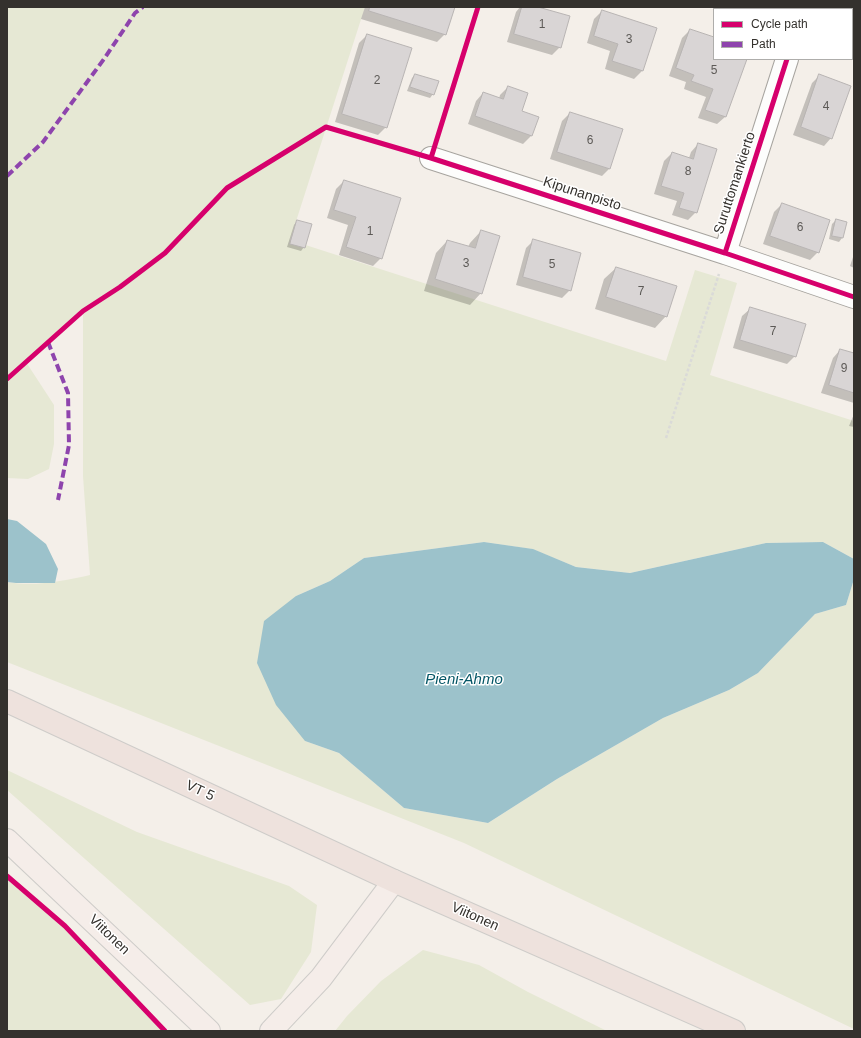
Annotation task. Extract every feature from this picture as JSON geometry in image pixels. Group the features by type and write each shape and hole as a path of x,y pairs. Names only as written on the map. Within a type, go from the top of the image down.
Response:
{"highway":[{"name":"VT 5","path":"7,701 394,881"},
{"name":"Viitonen","path":"394,881 734,1031"}],"main road":[{"name":"Viitonen","path":"7,840 209,1031"},
{"path":"271,1031 321,978 394,881"}],"street":[{"name":"Suruttomankierto","path":"787,60 725,253 854,297"},
{"name":"Kipunanpisto","path":"431,158 725,253"}],"path":[{"path":"666,438 725,253"}],"green space":[{"path":"7,7 365,7 290,240 666,361 695,270 737,283 710,375 854,421 854,559 823,542 766,543 630,573 576,567 532,549 484,542 364,558 330,581 296,596 305,741 339,753 404,808 488,823 557,779 663,718 729,690 758,673 815,614 846,605 854,579 854,1029 464,843 7,662 7,582 38,584 90,575 83,476 83,311 26,362 54,405 54,444 49,469 28,479 7,478"},
{"path":"7,770 137,832 289,886 317,905 311,952 281,999 250,1005 7,790"},
{"path":"7,876 65,926 165,1031 7,1031"},
{"path":"423,950 479,965 528,992 607,1031 335,1031 347,1016 381,981"}],"water":[{"path":"7,519 17,521 46,544 58,569 55,583 7,582"},
{"name":"Pieni-Ahmo","path":"484,542 533,549 576,567 630,573 766,543 823,542 854,559 854,579 846,605 815,614 758,673 729,690 663,718 557,779 488,823 404,808 339,753 305,741 276,705 257,663 264,621 296,596 330,581 364,558"}],"building":[{"path":"370,7 455,7 446,35 369,11"},
{"path":"522,7 538,7 570,16 561,48 514,34"},
{"path":"854,7 854,29 853,8 844,8"},
{"path":"602,10 657,28 643,71 612,61 618,44 594,36"},
{"path":"690,29 713,37 713,60 747,60 726,117 705,110 713,89 691,81 694,75 676,68"},
{"path":"367,34 412,48 387,128 342,114"},
{"path":"415,74 439,81 434,95 410,87"},
{"path":"819,74 851,86 832,139 801,127"},
{"path":"508,86 528,93 522,111 539,117 532,136 475,116 483,92 503,99"},
{"path":"570,112 623,129 610,169 557,152"},
{"path":"698,143 717,149 697,213 679,208 684,193 661,186 672,152 693,159"},
{"path":"344,180 401,198 382,259 346,247 356,217 334,210"},
{"path":"782,203 830,220 819,253 770,236"},
{"path":"836,219 847,222 843,238 832,236"},
{"path":"297,220 312,224 305,248 290,244"},
{"path":"481,230 500,236 482,294 435,279 447,240 475,248"},
{"path":"533,239 581,253 571,291 523,277"},
{"path":"616,267 677,286 667,317 606,297"},
{"path":"750,307 806,324 796,357 740,340"},
{"path":"840,349 854,353 854,393 829,385"}],"marked path":[{"path":"7,176 43,142 104,59 135,13 143,7"},
{"path":"48,342 68,393 69,445 58,500"}],"cycle path":[{"path":"431,158 478,7"},
{"path":"787,60 725,253 854,297"},
{"path":"7,379 83,311 120,287 165,253 227,188 326,127 431,158 725,253"},
{"path":"7,876 65,926 165,1031"}]}
